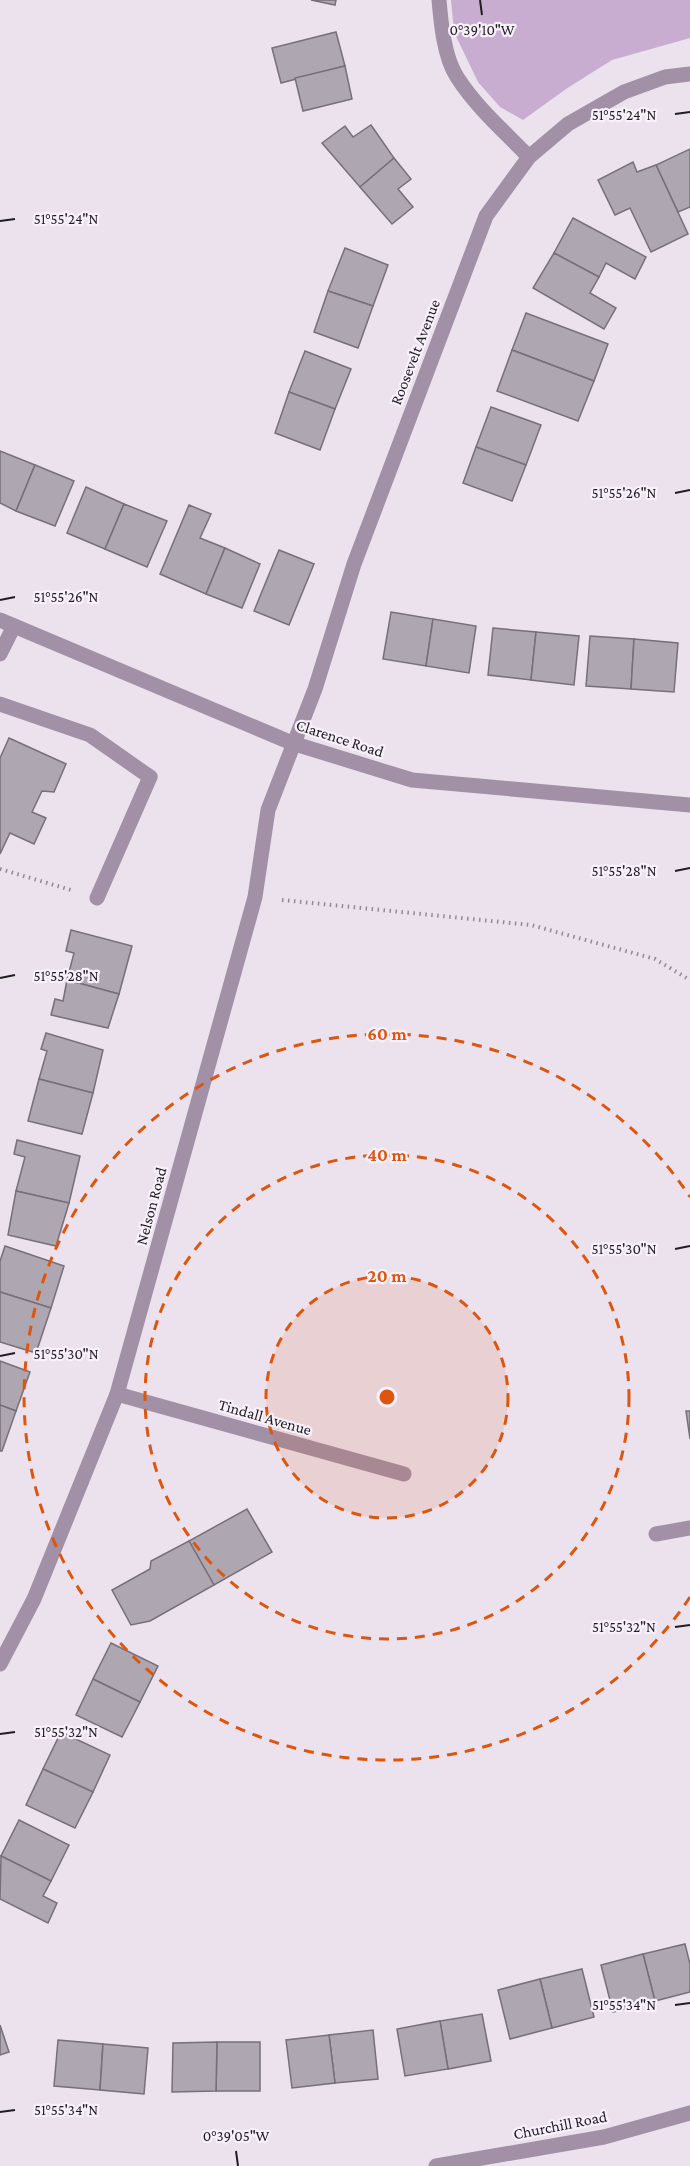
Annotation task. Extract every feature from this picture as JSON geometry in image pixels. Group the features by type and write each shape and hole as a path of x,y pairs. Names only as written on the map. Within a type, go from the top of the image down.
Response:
{"street":[{"path":"439,0 442,32 456,75 477,102 529,157"},
{"name":"Roosevelt Avenue","path":"292,743 315,688 354,564 486,216 529,157 568,124 624,92 665,77 690,74"},
{"path":"0,654 7,623"},
{"name":"Clarence Road","path":"7,623 292,743 412,780 690,805"},
{"path":"0,704 90,735 150,777 97,898"},
{"name":"Nelson Road","path":"0,1664 34,1599 117,1394 255,897 268,810 292,743"},
{"name":"Tindall Avenue","path":"117,1394 404,1474"},
{"path":"656,1534 690,1528"},
{"name":"Churchill Road","path":"436,2166 604,2137 690,2113"}],"path":[{"path":"0,869 97,898"},
{"path":"255,897 531,925 655,959 690,980"}],"shaded area":[{"path":"451,0 690,0 690,38 612,60 523,120 500,107 478,82 454,32"}],"building":[{"path":"311,0 336,0 335,5"},
{"path":"336,32 345,66 281,83 272,48"},
{"path":"345,66 352,99 303,111 295,78"},
{"path":"371,125 394,158 360,187 322,143 345,126 353,137"},
{"path":"690,149 690,207 678,212 656,165"},
{"path":"394,158 411,179 398,189 413,207 392,224 360,187"},
{"path":"633,162 637,172 656,165 688,234 651,252 630,208 615,215 598,180"},
{"path":"573,218 646,257 635,279 606,263 599,277 554,253"},
{"path":"345,248 388,265 373,306 328,291"},
{"path":"554,253 599,277 590,293 616,308 604,329 533,288"},
{"path":"328,291 373,306 358,348 314,332"},
{"path":"526,313 608,344 594,381 512,350"},
{"path":"512,350 594,381 578,421 497,391"},
{"path":"305,351 351,369 335,409 289,392"},
{"path":"289,392 335,409 320,450 275,433"},
{"path":"491,407 541,425 526,465 476,447"},
{"path":"476,447 526,465 512,501 463,483"},
{"path":"0,451 35,465 16,511 0,503"},
{"path":"35,465 74,481 55,526 16,511"},
{"path":"86,487 124,504 105,549 67,533"},
{"path":"124,504 167,521 147,567 105,549"},
{"path":"189,505 211,514 200,538 225,548 206,594 160,574"},
{"path":"225,548 260,564 242,608 206,594"},
{"path":"279,550 314,564 289,625 254,611"},
{"path":"391,612 433,619 426,666 383,659"},
{"path":"433,619 476,626 469,673 426,666"},
{"path":"493,628 536,632 531,680 488,675"},
{"path":"536,632 579,636 574,685 531,680"},
{"path":"590,636 634,639 631,689 586,686"},
{"path":"634,639 678,643 674,692 631,689"},
{"path":"9,738 66,764 54,792 42,791 32,812 46,818 34,844 10,833 0,854 0,758"},
{"path":"71,930 132,946 119,994 67,980 74,953 66,951"},
{"path":"67,980 119,994 108,1028 51,1015 55,999 63,1001"},
{"path":"46,1033 103,1050 93,1093 39,1079 47,1051 41,1049"},
{"path":"39,1079 93,1093 82,1134 28,1121"},
{"path":"17,1140 80,1156 69,1203 16,1191 25,1157 14,1154"},
{"path":"16,1191 69,1203 56,1246 8,1235"},
{"path":"5,1246 64,1266 51,1308 0,1292 0,1261"},
{"path":"0,1292 51,1308 36,1353 0,1342"},
{"path":"0,1361 30,1372 16,1411 0,1405"},
{"path":"0,1405 16,1411 2,1451 0,1451"},
{"path":"686,1411 690,1411 690,1439"},
{"path":"247,1509 272,1552 214,1585 189,1541"},
{"path":"189,1541 214,1585 150,1621 131,1625 112,1590 150,1569 151,1561"},
{"path":"111,1643 158,1666 140,1702 93,1679"},
{"path":"93,1679 140,1702 122,1737 76,1715"},
{"path":"61,1732 110,1755 93,1792 43,1769"},
{"path":"43,1769 93,1792 75,1828 26,1805"},
{"path":"19,1820 69,1845 51,1881 1,1856"},
{"path":"1,1856 51,1881 43,1896 57,1903 48,1923 0,1899"},
{"path":"685,1944 690,1964 690,1992 655,2001 643,1954"},
{"path":"643,1954 655,2001 613,2012 601,1965"},
{"path":"582,1969 594,2017 552,2028 540,1979"},
{"path":"540,1979 552,2028 510,2039 498,1990"},
{"path":"482,2014 491,2061 448,2069 440,2021"},
{"path":"440,2021 448,2069 405,2076 397,2029"},
{"path":"0,2025 9,2052 0,2055"},
{"path":"373,2030 378,2079 335,2083 329,2035"},
{"path":"329,2035 335,2083 292,2088 286,2040"},
{"path":"58,2040 103,2044 100,2090 54,2086"},
{"path":"217,2042 260,2042 260,2091 216,2091"},
{"path":"217,2042 216,2091 172,2092 173,2043"},
{"path":"103,2044 148,2048 144,2094 100,2090"}]}
